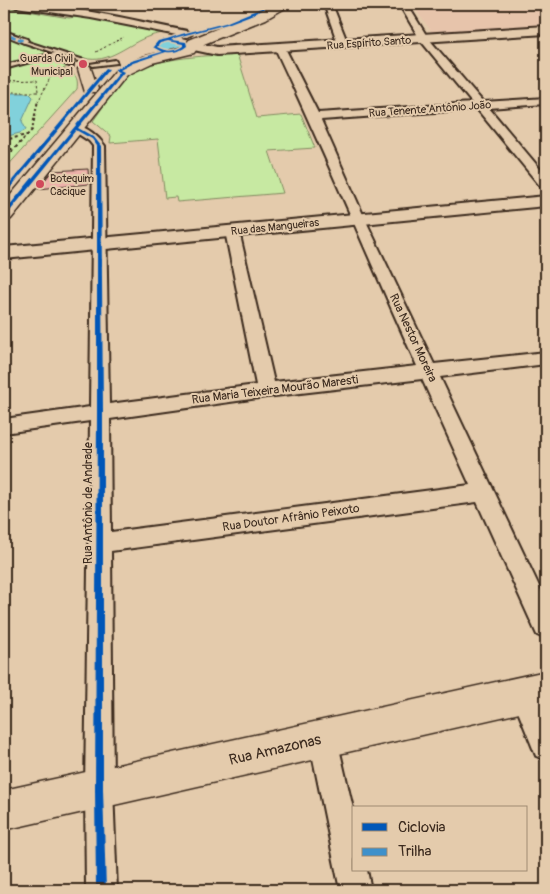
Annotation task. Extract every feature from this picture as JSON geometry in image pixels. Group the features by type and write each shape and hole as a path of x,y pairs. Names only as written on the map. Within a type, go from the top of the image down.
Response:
{"main road":[{"path":"4,215 122,72 135,65 168,54 181,53 187,40 272,4"},
{"path":"4,192 115,62 159,38 187,40 262,16 286,4"},
{"path":"149,44 148,47 153,51 168,54"},
{"path":"86,66 90,89"},
{"name":"Rua Amazonas","path":"4,810 535,692"}],"street":[{"path":"16,4 45,6 187,40"},
{"path":"328,4 343,44"},
{"path":"403,4 424,39 546,184"},
{"path":"86,15 98,7"},
{"name":"Rua Espírito Santo","path":"187,40 217,51 546,30"},
{"path":"4,32 24,41"},
{"name":"Rua Nestor Moreira","path":"280,48 314,117 358,219 546,628"},
{"name":"Rua Tenente Antônio João","path":"314,117 546,101"},
{"name":"Rua Antônio de Andrade","path":"75,128 93,138 98,146 100,412 99,789 101,890"},
{"name":"Rua das Mangueiras","path":"4,253 546,202"},
{"path":"232,231 266,390"},
{"name":"Rua Maria Teixeira Mourão Maresti","path":"4,426 266,390 546,358"},
{"name":"Rua Doutor Afrânio Peixoto","path":"99,543 484,492"},
{"path":"535,692 546,746"},
{"path":"323,739 352,872"},
{"path":"352,872 356,890"}],"lane":[{"path":"24,41 61,53 86,66 115,62"},
{"path":"24,41 29,47 71,65"},
{"path":"4,67 61,53"},
{"path":"37,60 58,60"}],"path":[{"path":"90,54 124,37 120,37"},
{"path":"4,160 32,130 33,115 42,93 53,76 53,72"},
{"path":"38,92 37,80 4,80 5,91 42,93"},
{"path":"4,140 28,135"},
{"path":"4,149 14,149"}],"shaded area":[{"path":"508,4 546,4 546,28 434,35 416,10"}],"green space":[{"path":"4,7 69,18 94,14 189,30 150,36 110,56 93,59 84,58 63,69 76,77 77,89 4,170"},
{"path":"237,54 257,118 301,114 315,148 269,151 283,193 177,202 176,197 165,198 158,139 110,143 111,136 93,121 118,85 132,72 160,62 176,59"}],"water":[{"path":"169,40 181,42 184,47 170,51 156,47 161,42"},
{"path":"10,93 29,93 33,97 22,121 26,130 4,137 4,95"}],"building":[{"path":"88,169 89,184 38,189 52,171"}],"marked path":[{"path":"4,33 24,41"}],"cycle path":[{"path":"168,40 183,34 226,23 273,4"},
{"path":"168,40 185,43 185,46 170,52 162,51 155,47 159,42 168,40"},
{"path":"4,215 122,72 117,70 132,62 167,51"},
{"path":"4,192 107,69"},
{"path":"75,128 93,138 99,146 99,789 101,890"}],"place":[{"name":"Guarda Civil Municipal","path":"83,64"},
{"name":"Botequim Cacique","path":"40,184"}]}
